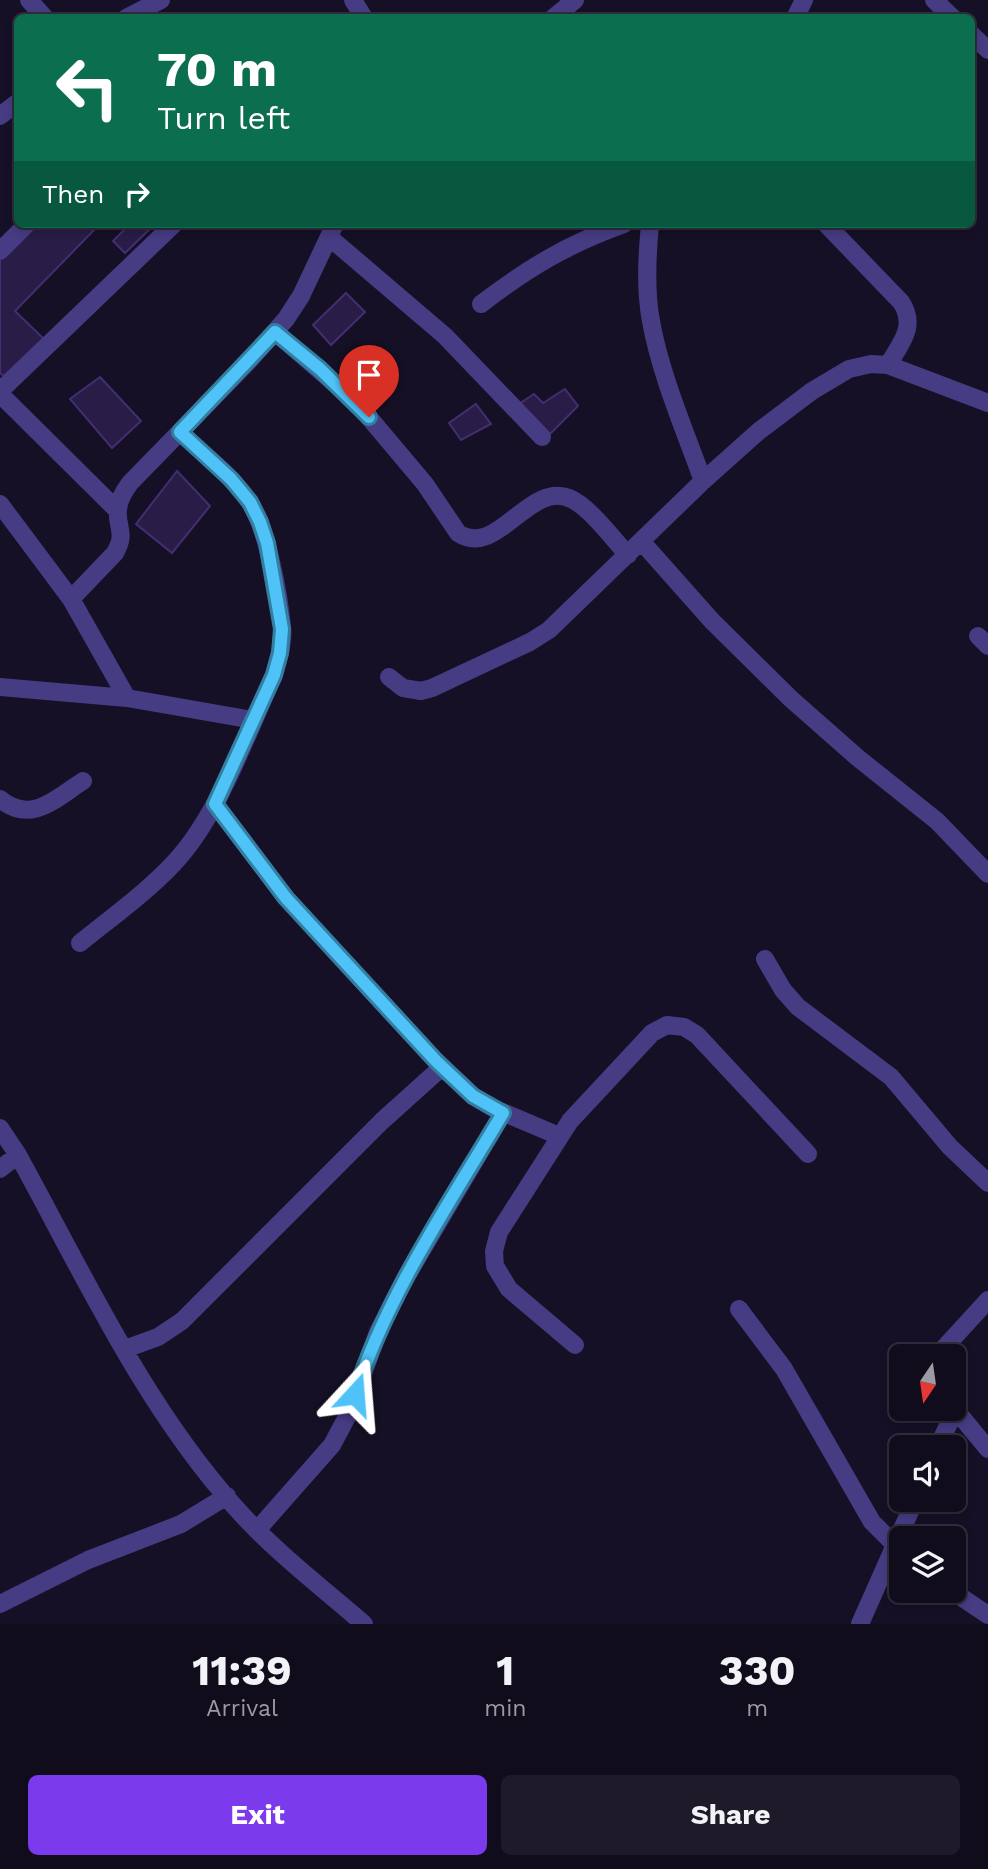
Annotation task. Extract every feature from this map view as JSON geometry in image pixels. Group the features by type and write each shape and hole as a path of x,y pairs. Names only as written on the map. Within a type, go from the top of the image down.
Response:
{"street":[{"path":"29,0 41,14"},
{"path":"134,14 160,0"},
{"path":"558,14 575,0"},
{"path":"934,0 949,14"},
{"path":"975,38 988,50"},
{"path":"0,116 14,105"},
{"path":"0,251 23,228"},
{"path":"117,510 0,393 170,228"},
{"path":"481,304 523,272 563,249 614,228"},
{"path":"650,228 647,278 651,320 658,351 703,481"},
{"path":"830,228 901,302 908,314 909,324 904,337 888,365"},
{"path":"71,599 119,545 122,532 117,510 130,483 275,332 301,296 332,231 445,336 542,437"},
{"path":"275,332 356,402 425,484 458,533 466,538 485,537 544,498 556,495 571,499 584,509 628,555"},
{"path":"389,677 403,688 421,691 432,688 516,649 549,630 703,481 759,431 812,391 849,369 871,364 888,365 988,403"},
{"path":"80,943 145,890 175,862 197,834 215,804 277,664 282,629 267,543 250,502 231,479 180,432"},
{"path":"0,504 71,599 127,698"},
{"path":"640,541 712,621 791,699 858,758 937,821 988,874"},
{"path":"0,687 127,698 253,720"},
{"path":"0,799 17,810 29,811 44,807 83,781"},
{"path":"215,804 286,898 442,1067 473,1096 503,1113 559,1136"},
{"path":"765,959 783,990 798,1007 891,1077 950,1147 988,1183"},
{"path":"575,1345 509,1289 495,1266 494,1251 499,1232 559,1136 652,1033 667,1026 684,1027 697,1035 808,1154"},
{"path":"125,1349 158,1337 182,1321 382,1121 442,1067"},
{"path":"258,1529 332,1446 349,1413 378,1332 503,1113"},
{"path":"0,1128 18,1155 152,1398 227,1496 258,1529 364,1624"},
{"path":"0,1169 18,1155"},
{"path":"948,1344 988,1300"},
{"path":"739,1309 784,1369 872,1522 889,1538"},
{"path":"965,1421 988,1449"},
{"path":"0,1604 88,1560 181,1524 227,1496"},
{"path":"860,1624 889,1565"},
{"path":"966,1600 988,1615"}],"building":[{"path":"27,228 95,229 15,311 47,342 9,381 0,373 0,256"},
{"path":"122,228 151,228 125,253 113,241 124,230"},
{"path":"346,293 365,312 331,345 313,325"},
{"path":"100,377 141,421 112,448 70,399"},
{"path":"565,389 578,406 548,436 519,404 534,394 543,403"},
{"path":"476,404 491,424 461,440 449,423"},
{"path":"177,471 210,506 172,553 136,524"}],"route":[{"path":"355,1394 378,1332 406,1277 503,1113 473,1096 436,1061 286,898 215,804 274,675 280,653 282,629 267,543 250,502 231,479 180,432 275,332 320,369 369,417"}]}
